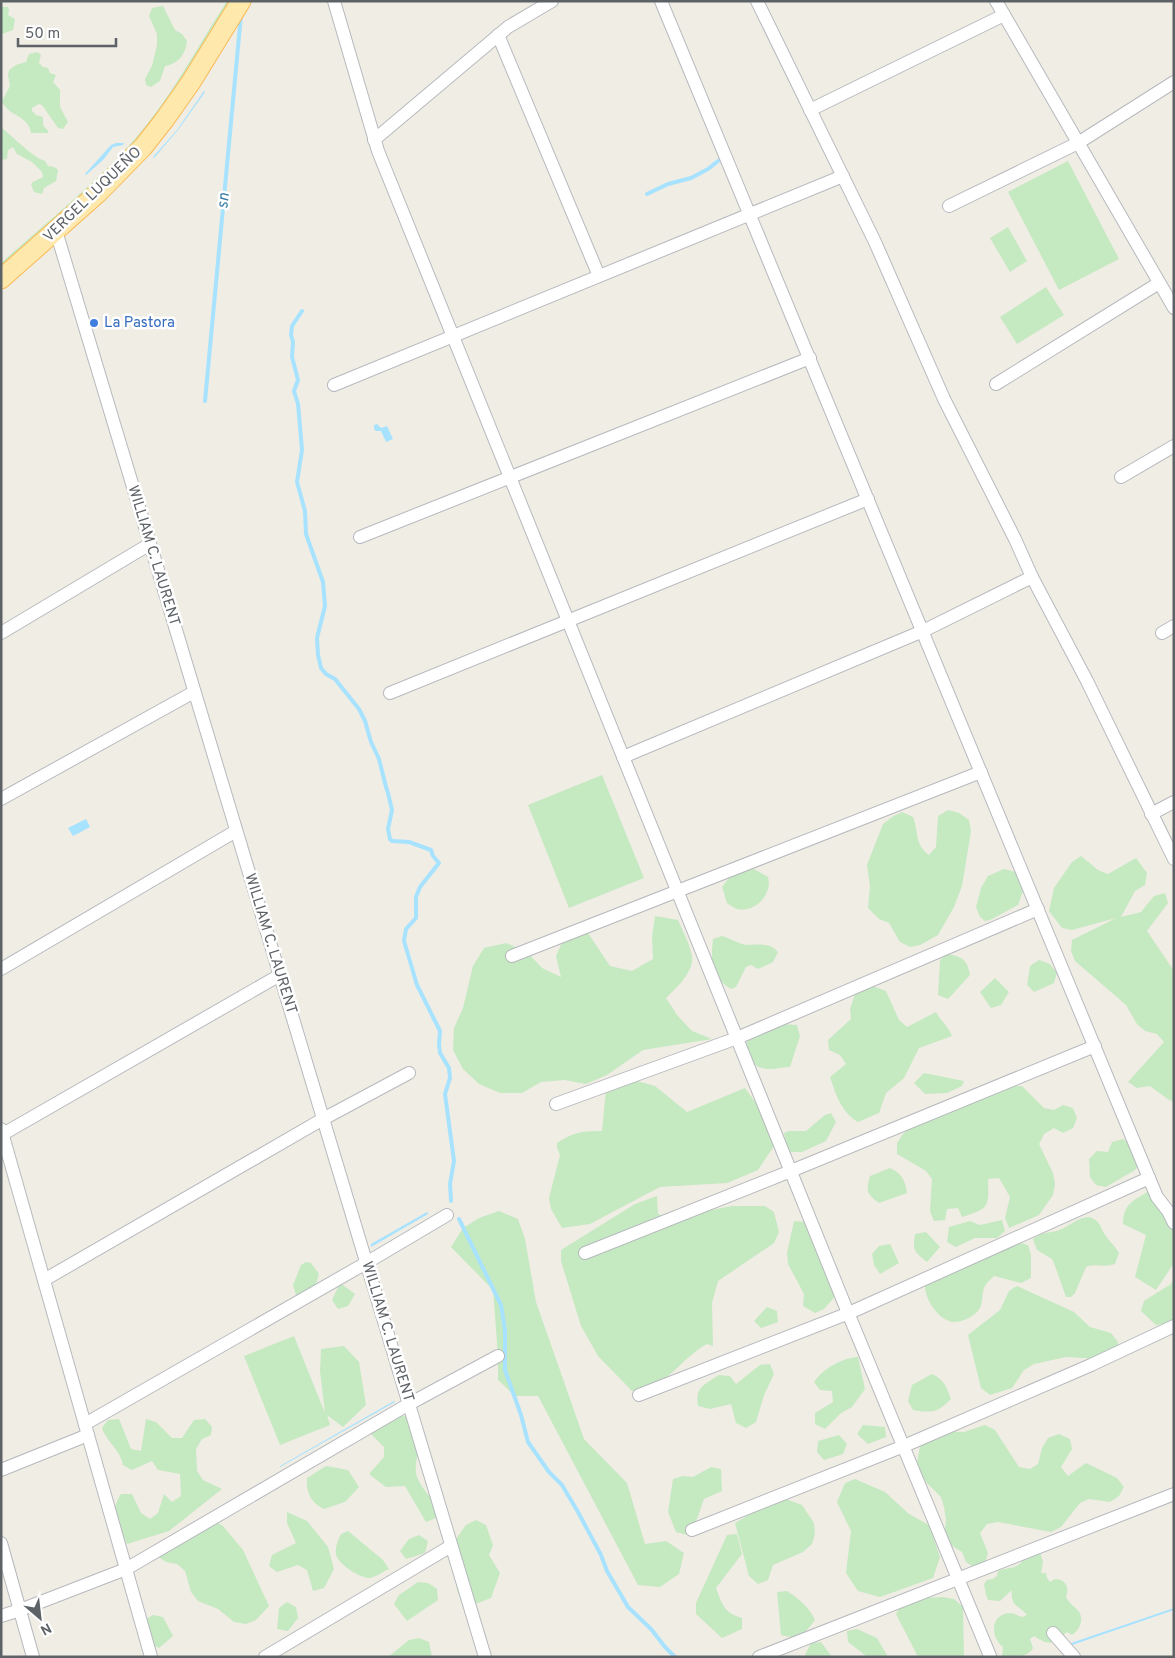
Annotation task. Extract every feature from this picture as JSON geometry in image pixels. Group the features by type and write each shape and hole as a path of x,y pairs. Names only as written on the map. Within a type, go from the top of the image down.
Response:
{"main road":[{"name":"VERGEL LUQUEÑO","path":"1,280 122,170 143,147 191,82 238,6"}],"street":[{"path":"334,1 374,140 791,1171 990,1656"},
{"path":"374,140 508,28 552,1"},
{"path":"661,1 1149,1178 1174,1224"},
{"path":"757,1 876,242 944,399 1032,577 1087,681 1174,859"},
{"path":"996,1 1174,308"},
{"path":"810,110 1004,15"},
{"path":"498,36 599,276"},
{"path":"949,206 1078,143 1174,82"},
{"path":"334,385 843,176"},
{"name":"WILLIAM C. LAURENT","path":"56,231 485,1657"},
{"path":"996,384 1159,283"},
{"path":"360,538 810,358"},
{"path":"1121,477 1174,446"},
{"path":"390,693 868,499"},
{"path":"1,634 150,544"},
{"path":"624,758 923,631 1032,577"},
{"path":"1162,633 1174,626"},
{"path":"1,799 194,692"},
{"path":"512,956 981,772"},
{"path":"1151,814 1174,802"},
{"path":"1,969 236,831"},
{"path":"556,1104 737,1038 1038,909"},
{"path":"150,1657 2,1131 280,975"},
{"path":"585,1253 1095,1046"},
{"path":"44,1280 323,1119 409,1073"},
{"path":"639,1395 849,1313 1149,1178"},
{"path":"1,1470 86,1429 446,1215"},
{"path":"692,1530 904,1446 1091,1365 1174,1326"},
{"path":"1,1616 126,1569 409,1404 498,1356"},
{"path":"759,1657 1174,1494"},
{"path":"1,1544 33,1657"},
{"path":"265,1657 452,1546"},
{"path":"1053,1633 1074,1657"}],"green space":[{"path":"227,1 230,1 165,104 137,140 95,182 1,266 1,263 78,196 132,142 169,94"},
{"path":"163,6 175,30 182,34 187,41 180,58 174,63 165,66 160,81 151,87 146,85 145,79 152,66 157,45 157,34 149,16 152,8"},
{"path":"1,7 8,7 8,15 15,19 13,30 2,34"},
{"path":"37,52 41,55 39,63 43,67 48,68 50,73 56,75 53,82 60,90 60,107 68,122 63,129 58,128 42,105 39,104 32,108 32,111 36,115 43,117 43,125 48,133 31,133 26,122 9,110 2,101 10,86 9,70 16,65 26,62 29,54"},
{"path":"1,127 27,150 45,161 48,166 58,170 56,181 44,188 42,194 34,192 31,184 43,177 42,172 32,162 17,154 13,147 8,150 7,159 1,160"},
{"path":"1068,161 1119,259 1059,290 1008,192"},
{"path":"1008,227 1027,261 1010,272 990,238"},
{"path":"1046,287 1064,315 1017,344 1000,317"},
{"path":"602,775 644,878 569,908 528,805"},
{"path":"948,810 959,813 969,820 971,831 962,886 954,907 938,935 920,945 910,947 900,942 889,923 879,919 868,908 870,886 867,865 883,824 902,812 913,817 921,847 929,855 936,847 938,816"},
{"path":"1081,856 1098,870 1108,874 1136,858 1147,873 1145,885 1135,891 1121,917 1141,912 1154,896 1165,893 1168,903 1147,931 1174,971 1174,1102 1150,1086 1137,1088 1128,1082 1164,1042 1157,1034 1145,1031 1137,1024 1126,1005 1075,961 1071,951 1072,940 1116,918 1072,930 1062,928 1049,911 1054,888 1072,862"},
{"path":"754,869 768,877 768,890 756,905 750,908 736,909 727,903 722,887 732,874"},
{"path":"1004,869 1016,872 1025,885 1018,905 985,921 980,917 976,907 981,888 988,876"},
{"path":"655,916 678,920 690,947 692,957 692,962 685,977 666,998 677,1015 692,1031 712,1039 643,1050 607,1075 586,1084 564,1080 541,1082 522,1093 500,1093 479,1084 463,1069 453,1050 454,1028 463,1008 473,966 484,948 506,943 527,952 542,968 561,977 556,956 565,936 586,930 610,966 632,971 653,959 652,937"},
{"path":"722,936 742,944 770,946 778,952 773,962 758,969 751,965 746,967 736,987 731,989 719,979 713,967 713,939"},
{"path":"948,954 964,960 970,975 948,999 938,995 940,960"},
{"path":"1039,960 1050,964 1057,973 1054,983 1034,992 1027,985 1030,966"},
{"path":"995,978 1009,992 1001,1005 991,1008 980,992"},
{"path":"867,984 886,991 899,1020 907,1027 936,1012 952,1036 919,1048 904,1078 886,1093 879,1113 858,1122 843,1108 830,1077 846,1064 840,1055 829,1050 828,1040 851,1019 850,1009 857,988"},
{"path":"765,1023 797,1025 800,1036 790,1067 765,1069 751,1061 747,1048 748,1039"},
{"path":"924,1073 964,1081 962,1086 947,1093 925,1094 914,1083"},
{"path":"623,1077 655,1086 687,1112 745,1088 770,1123 776,1143 758,1170 727,1183 660,1187 590,1224 562,1228 551,1209 549,1198 560,1155 557,1143 579,1133 602,1131 606,1090"},
{"path":"1022,1086 1044,1108 1054,1110 1063,1105 1073,1108 1077,1118 1073,1128 1063,1133 1054,1128 1044,1134 1039,1144 1053,1173 1055,1184 1053,1195 1039,1215 1009,1228 1005,1218 1010,1197 999,1178 988,1179 986,1206 962,1217 958,1208 947,1209 945,1220 934,1221 930,1211 932,1179 926,1171 897,1154 897,1143 903,1134 927,1111 989,1087"},
{"path":"831,1113 836,1122 826,1141 802,1152 791,1152 787,1149 784,1133 789,1131 806,1131 825,1115"},
{"path":"1123,1139 1140,1151 1141,1162 1135,1170 1106,1187 1096,1185 1090,1177 1089,1159 1097,1151 1108,1152 1112,1142"},
{"path":"890,1168 902,1178 907,1193 879,1203 868,1191 870,1176"},
{"path":"1149,1191 1155,1204 1174,1223 1174,1263 1156,1290 1135,1277 1146,1235 1123,1224 1123,1217 1127,1207"},
{"path":"657,1196 658,1214 668,1218 732,1206 765,1206 774,1212 779,1232 774,1243 718,1281 712,1303 713,1346 707,1344 698,1350 654,1386 632,1391 598,1356 581,1326 561,1261 561,1250 635,1204"},
{"path":"499,1211 518,1219 525,1239 536,1302 584,1439 627,1483 645,1544 666,1541 684,1553 679,1574 660,1587 638,1585 538,1396 515,1396 498,1380 493,1290 451,1247 463,1228 479,1218"},
{"path":"1090,1217 1098,1223 1119,1253 1115,1264 1086,1267 1075,1293 1071,1297 1066,1297 1052,1259 1037,1250 1033,1239 1041,1234 1060,1230 1079,1219"},
{"path":"1002,1220 1005,1231 997,1238 975,1238 956,1247 947,1242 949,1227 970,1221 980,1225"},
{"path":"794,1221 806,1222 838,1293 824,1309 815,1313 803,1306 804,1294 788,1264 787,1253"},
{"path":"926,1232 940,1247 927,1262 914,1248 915,1234"},
{"path":"1017,1242 1028,1245 1031,1255 1031,1278 1021,1283 994,1276 984,1288 979,1310 971,1317 954,1322 948,1321 938,1313 927,1296 925,1284"},
{"path":"890,1244 899,1263 880,1274 874,1265 872,1254 879,1246"},
{"path":"306,1262 311,1263 319,1274 313,1293 296,1295 293,1285 301,1265"},
{"path":"1174,1278 1174,1322 1156,1325 1141,1311 1144,1301 1171,1284"},
{"path":"340,1283 355,1294 348,1306 338,1309 332,1300"},
{"path":"1017,1286 1074,1312 1090,1327 1111,1333 1118,1342 1118,1347 1099,1359 1066,1357 1034,1364 1024,1370 1012,1388 990,1395 981,1388 968,1335 1000,1310 1009,1291"},
{"path":"767,1307 777,1311 778,1322 761,1328 754,1321"},
{"path":"294,1336 325,1413 320,1371 321,1349 344,1346 359,1362 366,1405 343,1427 327,1415 330,1425 280,1445 244,1356"},
{"path":"858,1357 865,1389 852,1407 841,1413 825,1429 815,1424 815,1413 833,1402 832,1391 820,1390 814,1382 823,1372 834,1365 846,1359"},
{"path":"770,1364 774,1374 764,1395 756,1422 746,1428 736,1423 731,1404 710,1409 698,1406 699,1390 719,1375 730,1376 736,1384 760,1365"},
{"path":"932,1374 942,1381 951,1399 934,1411 913,1410 908,1401 912,1385"},
{"path":"402,1416 413,1417 423,1436 417,1458 416,1474 421,1485 433,1501 436,1511 436,1518 426,1522 405,1486 386,1487 369,1474 384,1457 384,1447 369,1432"},
{"path":"119,1419 131,1449 141,1451 146,1419 156,1422 172,1438 182,1438 194,1420 205,1419 212,1427 211,1435 202,1439 196,1449 197,1471 203,1480 222,1489 169,1531 127,1544 118,1525 115,1513 115,1507 121,1494 132,1494 141,1513 150,1519 158,1513 164,1494 172,1502 181,1496 180,1474 158,1470 152,1461 132,1470 123,1465 102,1428 108,1420"},
{"path":"863,1425 885,1427 886,1437 868,1444 857,1434"},
{"path":"985,1425 995,1430 1019,1467 1030,1469 1038,1464 1042,1448 1048,1438 1059,1434 1070,1439 1072,1449 1061,1467 1068,1476 1086,1463 1117,1478 1124,1487 1119,1496 1110,1502 1089,1499 1080,1503 1061,1527 1051,1532 998,1522 987,1524 980,1533 988,1553 985,1563 975,1568 966,1562 962,1552 944,1541 946,1519 941,1497 926,1482 920,1473 917,1463 920,1446 941,1431 964,1432"},
{"path":"839,1435 847,1444 843,1454 824,1460 817,1452 818,1441"},
{"path":"326,1466 348,1470 359,1487 345,1502 324,1509 310,1497 307,1488 307,1478"},
{"path":"711,1467 721,1469 722,1491 704,1499 691,1536 676,1532 668,1512 673,1479 683,1476 693,1477"},
{"path":"855,1479 885,1492 909,1514 929,1525 940,1557 933,1578 880,1597 858,1591 846,1573 851,1531 837,1502 845,1483"},
{"path":"783,1498 802,1505 814,1523 815,1534 812,1544 803,1552 773,1565 768,1580 758,1584 749,1576 735,1523 772,1501"},
{"path":"287,1512 307,1521 328,1547 334,1569 324,1588 313,1591 307,1570 298,1565 277,1572 269,1566 272,1555 296,1543 287,1523"},
{"path":"213,1520 223,1526 243,1550 269,1606 256,1620 246,1624 234,1622 218,1609 198,1601 191,1592 185,1571 177,1564 166,1562 157,1556 154,1545 192,1525"},
{"path":"476,1520 486,1525 493,1545 489,1555 500,1573 491,1598 470,1606 461,1600 457,1590 451,1546 466,1525"},
{"path":"348,1531 383,1560 389,1569 371,1578 367,1578 350,1570 340,1562 336,1554 338,1541 341,1534"},
{"path":"737,1534 742,1554 716,1588 727,1611 742,1618 742,1629 722,1638 696,1614 696,1603 727,1535"},
{"path":"419,1535 428,1541 425,1553 406,1559 400,1551 409,1539"},
{"path":"1040,1552 1043,1562 1041,1573 1046,1573 1050,1582 1059,1579 1066,1584 1066,1597 1081,1616 1080,1625 1072,1635 1067,1632 1051,1643 1047,1643 1034,1636 1030,1639 1033,1648 1028,1654 1002,1657 1003,1647 994,1632 996,1622 1003,1614 1012,1613 1022,1617 1027,1615 1012,1600 1012,1590 1000,1601 988,1600 984,1584 987,1580 997,1576 998,1571 1017,1566 1024,1557"},
{"path":"418,1582 428,1583 437,1589 438,1600 407,1621 394,1604 399,1595"},
{"path":"787,1591 810,1611 815,1620 804,1633 793,1637 781,1635 777,1592"},
{"path":"943,1597 954,1599 963,1607 964,1657 918,1657 896,1614 901,1604 922,1598"},
{"path":"287,1602 296,1607 298,1618 288,1631 277,1629 279,1608"},
{"path":"153,1615 163,1617 173,1636 159,1648 148,1643 143,1621"},
{"path":"857,1629 877,1638 888,1657 865,1657 848,1642 847,1631"},
{"path":"419,1638 429,1642 432,1657 388,1657 409,1640"},
{"path":"821,1642 832,1657 804,1657 811,1643"}],"water":[{"path":"204,91 178,130 154,158 177,130"},
{"path":"124,143 123,145 113,147 103,160 86,175 111,145"},
{"path":"377,424 381,428 387,426 393,439 386,442 381,431 374,429 374,425"},
{"path":"86,819 90,827 73,836 68,828"},
{"path":"427,1212 428,1214 371,1247 371,1244"},
{"path":"395,1402 280,1467 280,1466"},
{"path":"1174,1608 1174,1610 1072,1645 1071,1643"}],"waterway":[{"name":"sn","path":"205,401 241,15"},
{"path":"647,194 668,184 691,178 718,161"},
{"path":"302,311 292,326 291,335 293,342 292,357 298,380 294,391 298,404 302,450 297,482 305,511 306,534 323,582 325,606 317,638 321,668 326,674 335,679 359,709 365,721 371,742 379,759 392,810 388,829 390,839 392,841 409,842 431,850 439,863 420,887 416,897 416,918 406,929 404,941 417,985 440,1031 440,1053 449,1068 450,1078 445,1094 454,1161 450,1184 451,1201"},
{"path":"459,1219 501,1305 505,1330 505,1370 521,1415 528,1442 549,1472 562,1485 628,1607 651,1629 675,1657"}],"place":[{"name":"La Pastora","path":"94,323"}]}
